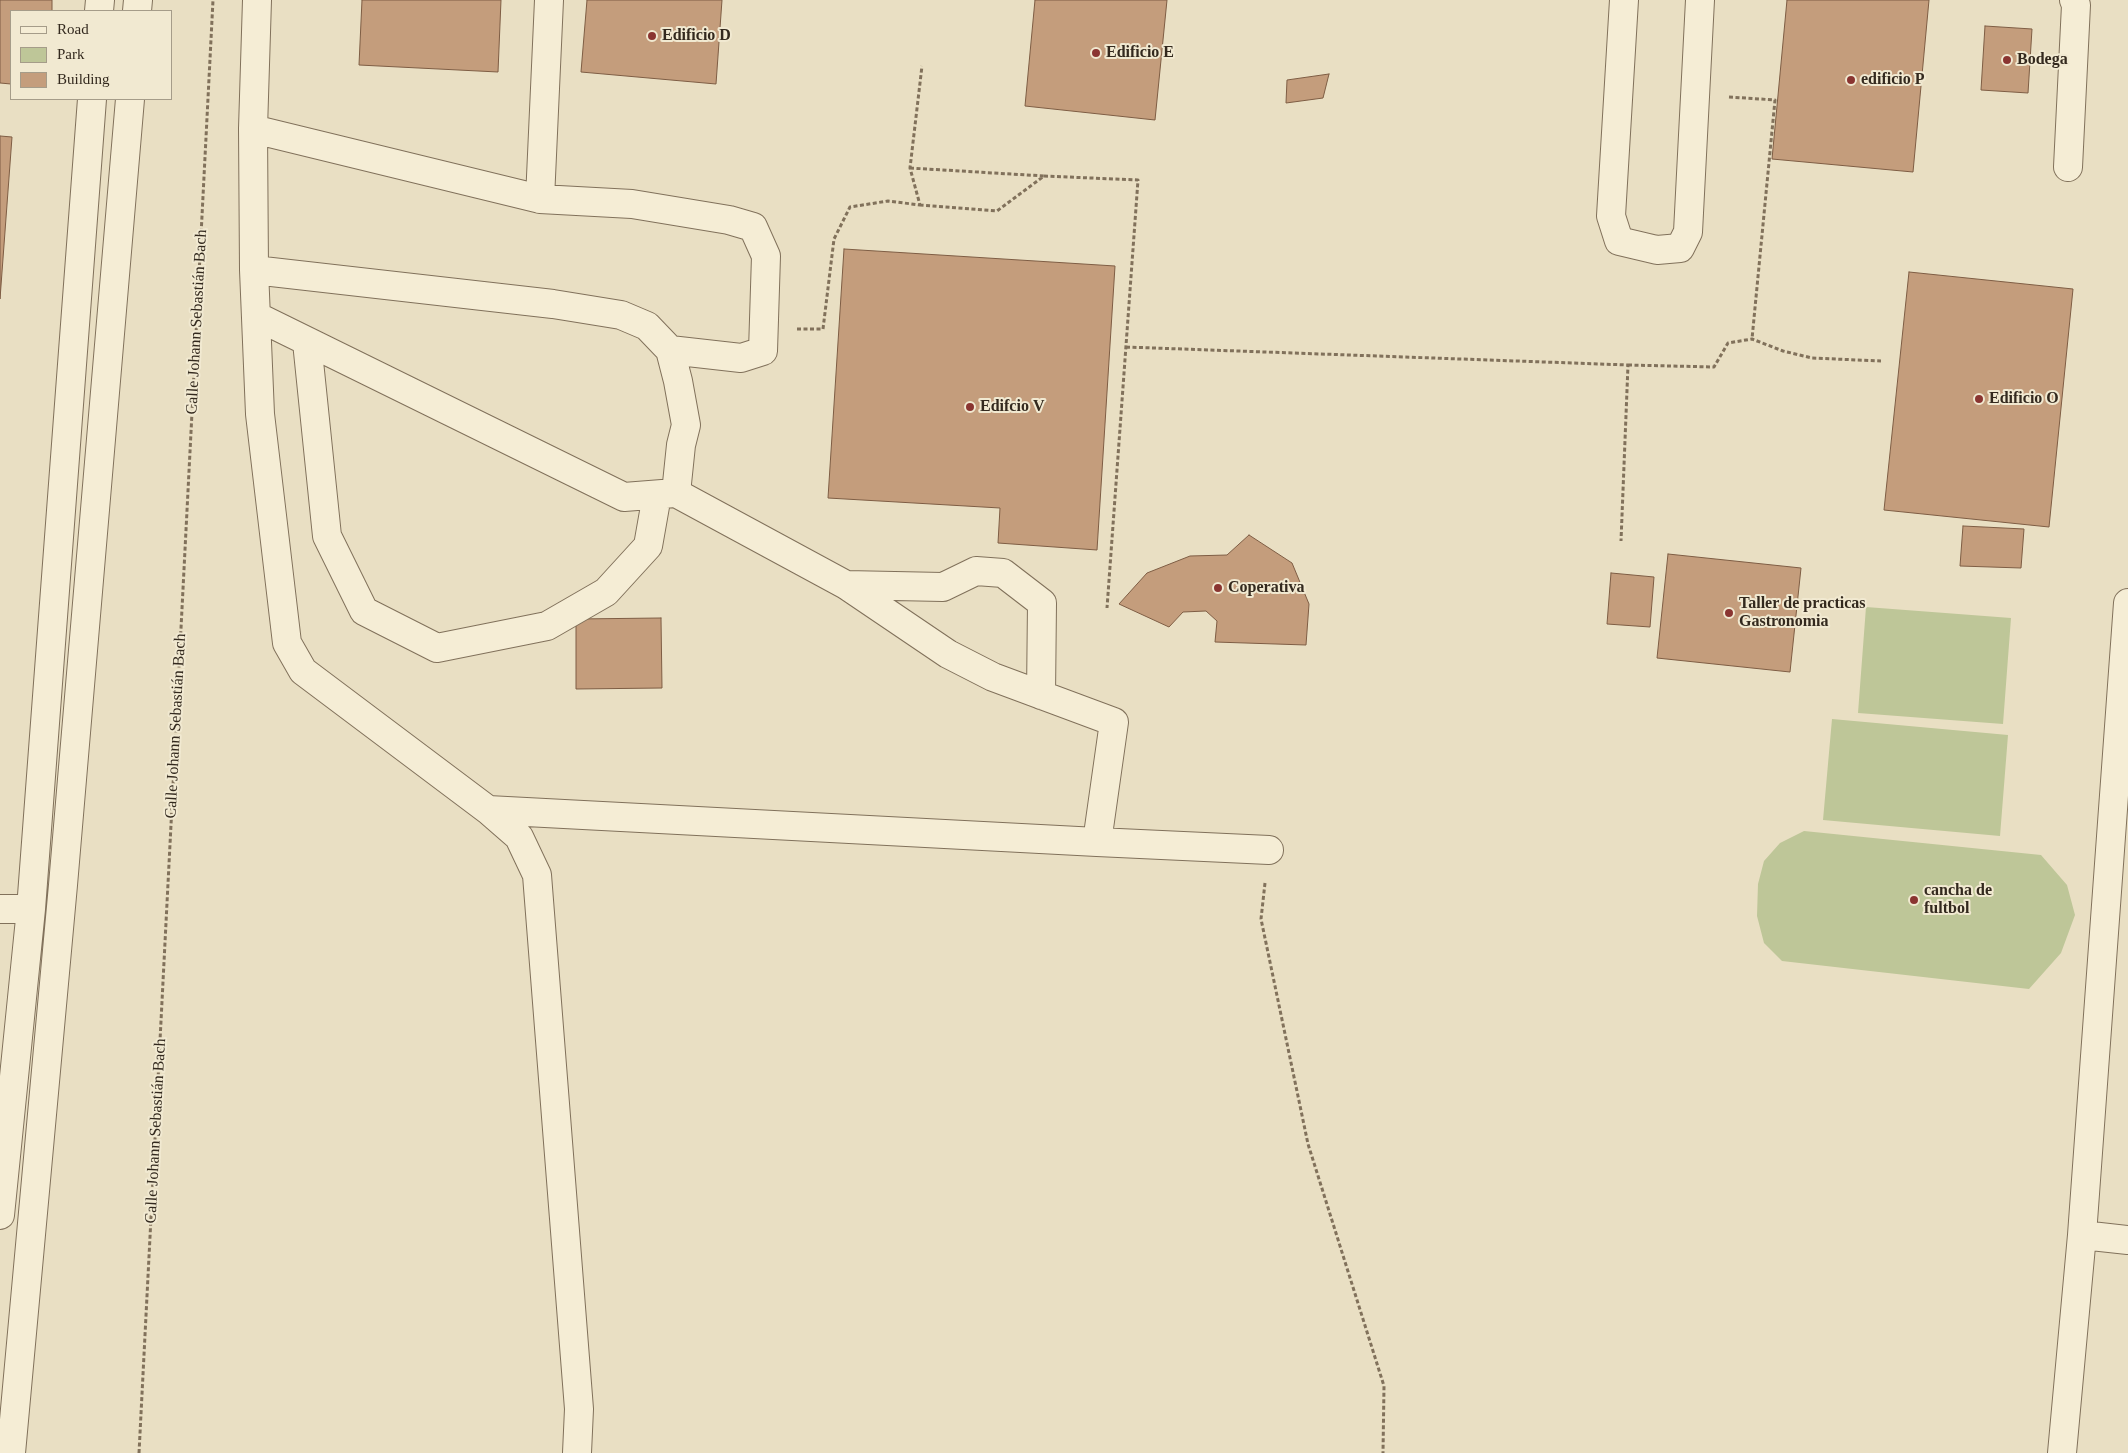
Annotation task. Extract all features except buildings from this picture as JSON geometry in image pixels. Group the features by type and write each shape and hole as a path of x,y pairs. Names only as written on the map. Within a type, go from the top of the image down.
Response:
{"street":[{"path":"257,0 253,129 254,270 260,414 287,643 293,657 303,671 488,810 519,837 537,874 579,1408 577,1453"},
{"path":"540,198 549,0"},
{"path":"1624,0 1611,216 1619,241 1656,250 1680,248 1688,232 1700,0"},
{"path":"2068,167 2076,5 2074,0"},
{"path":"0,1215 31,910 92,100"},
{"path":"10,1453 63,885 130,100"},
{"path":"253,129 540,198 632,204 729,220 753,227 766,256 763,350 741,358 670,350"},
{"path":"254,270 454,291 553,304 621,315 647,326 670,350 686,425 667,494 648,546 606,592 547,626 437,648 364,611 328,536 307,342"},
{"path":"256,316 624,497 667,494 846,585 948,654 993,676 1114,722 1097,842"},
{"path":"846,585 943,587 976,571 1003,574 1042,603 1040,695"},
{"path":"2062,1453 2082,1235 2128,603"},
{"path":"488,810 1269,850"},
{"path":"0,909 31,910"},
{"path":"2082,1235 2128,1240"}],"path":[{"name":"Calle Johann Sebastián Bach","path":"139,1453 213,0"},
{"path":"920,205 910,168 922,66"},
{"path":"1695,95 1776,100 1752,339"},
{"path":"910,168 1138,180 1107,608"},
{"path":"764,328 823,329 834,239 850,207 888,201 997,211 1044,176"},
{"path":"1126,347 1714,367 1728,343 1752,339 1783,351 1812,358 1881,361"},
{"path":"1621,541 1628,365"},
{"path":"1269,850 1261,919 1308,1144 1384,1386 1383,1453"}],"green space":[{"path":"1866,607 2011,618 2003,724 1858,713"},
{"path":"1832,719 2008,735 2000,836 1823,820"},
{"name":"cancha de fultbol","path":"1804,831 2041,855 2067,885 2075,915 2061,953 2029,989 1782,961 1764,943 1757,916 1758,884 1764,861 1780,843"}],"place":[{"name":"Edificio D","path":"652,36"},
{"name":"Edificio E","path":"1096,53"},
{"name":"Bodega","path":"2007,60"},
{"name":"edificio P","path":"1851,80"},
{"name":"Edificio O","path":"1979,399"},
{"name":"Edifcio V","path":"970,407"},
{"name":"Coperativa","path":"1218,588"},
{"name":"Taller de practicas Gastronomia","path":"1729,613"},
{"name":"cancha de fultbol","path":"1914,900"}]}
